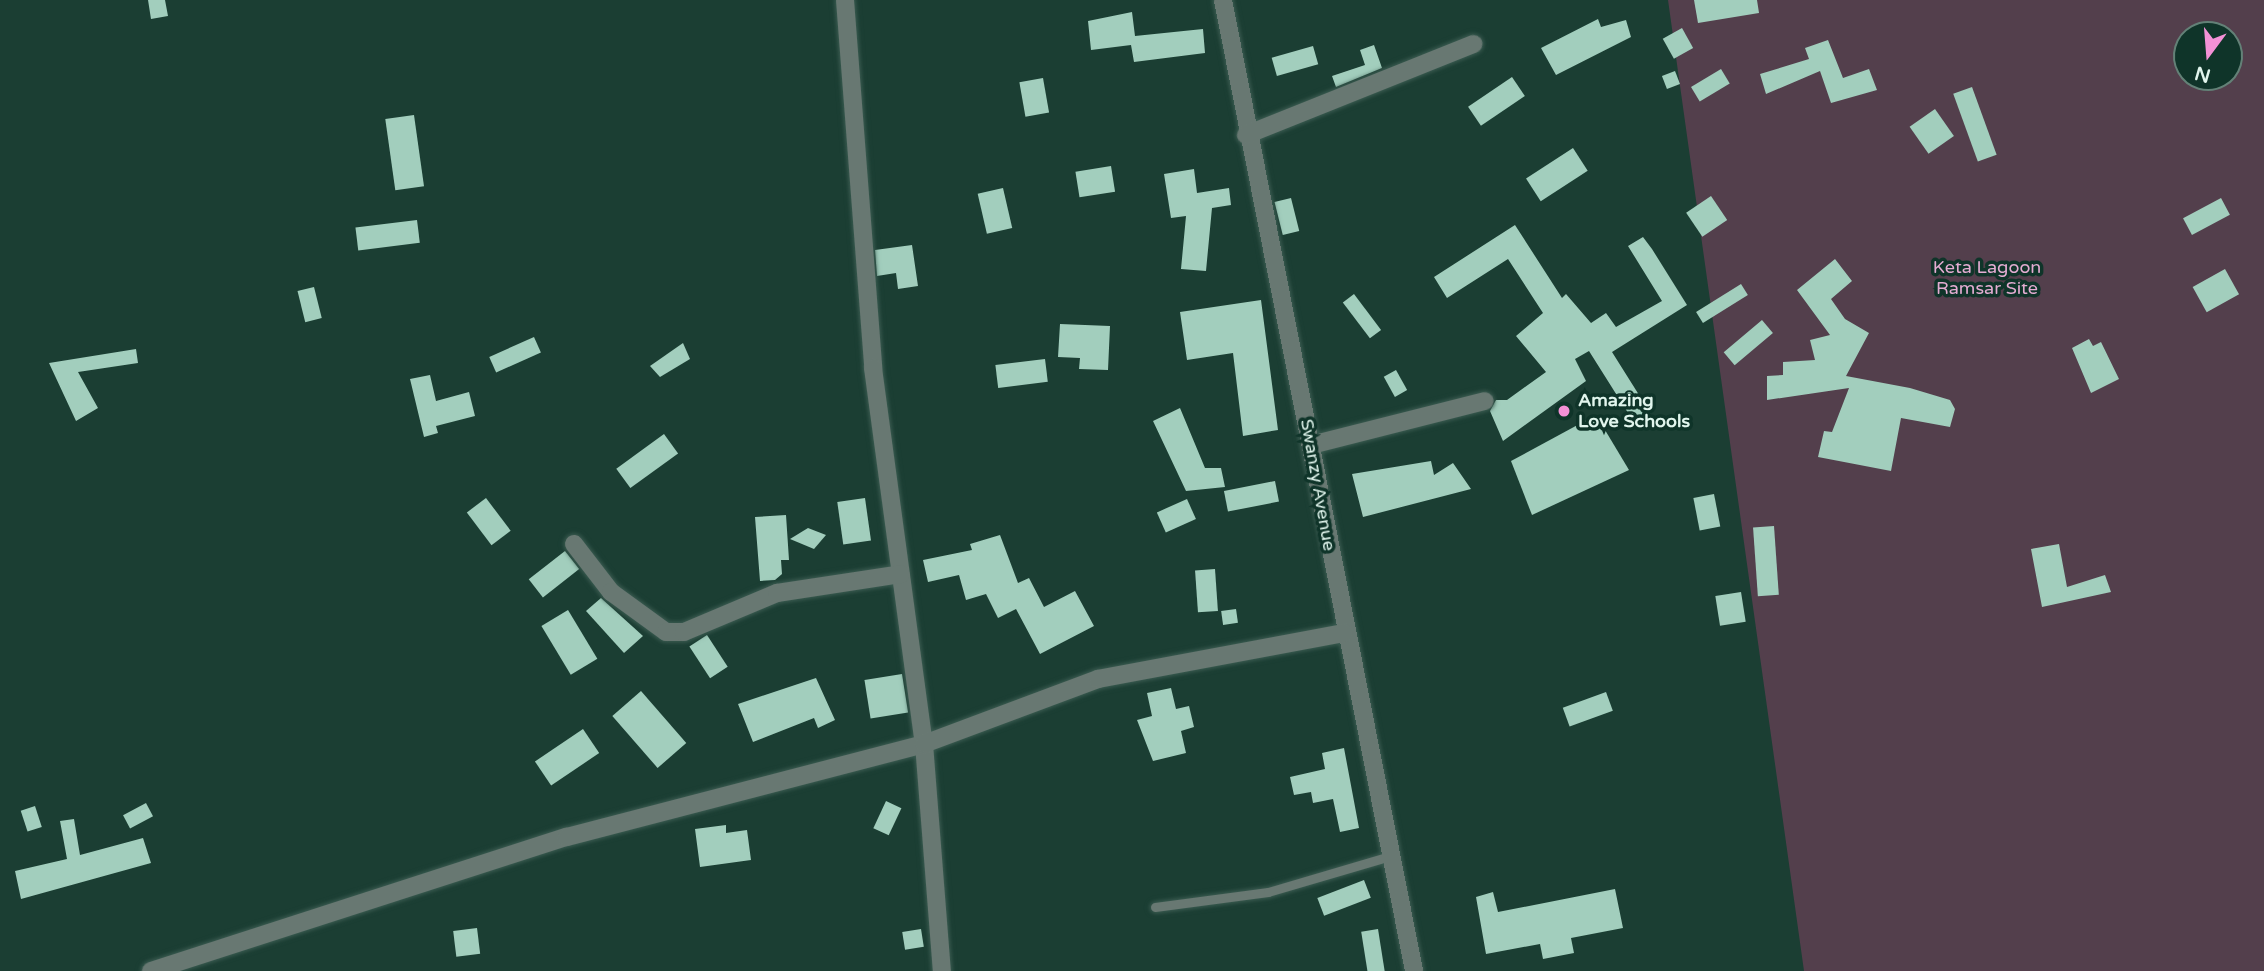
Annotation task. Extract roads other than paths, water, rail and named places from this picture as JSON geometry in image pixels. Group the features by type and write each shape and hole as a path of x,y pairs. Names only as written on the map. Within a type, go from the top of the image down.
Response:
{"street":[{"path":"845,0 873,368 924,744 942,971"},
{"name":"Swanzy Avenue","path":"1223,0 1247,135 1311,445 1344,633 1414,971"},
{"path":"1247,135 1473,44"},
{"path":"1311,445 1485,401"},
{"path":"575,544 611,592 666,632 684,632 777,593 901,574"},
{"path":"150,971 567,837 924,744 1098,680 1344,633"}],"lane":[{"path":"1154,907 1268,892 1391,856"}],"place":[{"name":"Amazing Love Schools","path":"1564,411"}],"park label":[{"name":"Keta Lagoon Ramsar Site","path":"1987,278"}]}
